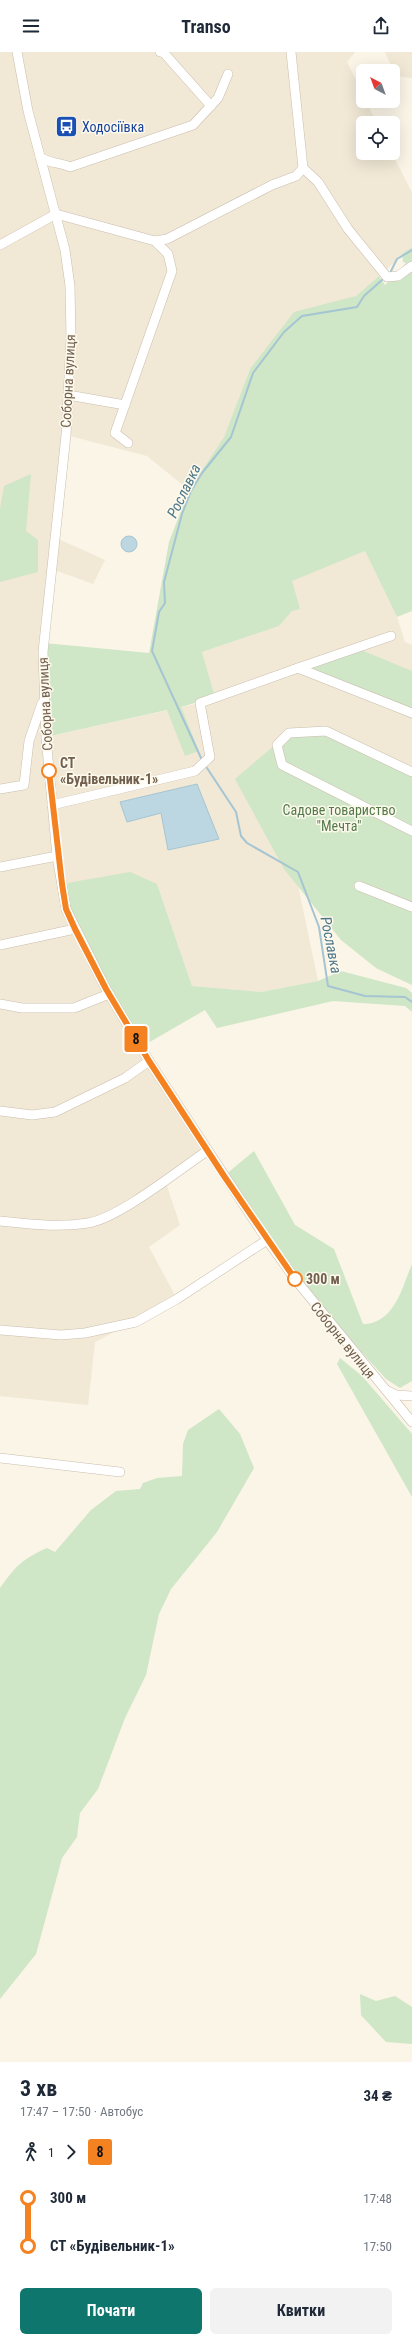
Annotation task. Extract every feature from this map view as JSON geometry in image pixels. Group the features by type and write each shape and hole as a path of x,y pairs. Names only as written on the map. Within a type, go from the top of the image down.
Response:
{"street":[{"name":"Соборна вулиця","path":"17,52 28,111 65,250 70,286 71,339 66,435 43,652 44,698 52,805 57,856 66,909 109,994 149,1061 267,1240 295,1279 381,1387 412,1422"},
{"path":"160,52 164,53 211,106"},
{"path":"291,52 304,168 318,182 348,229 387,277 398,276 412,266"},
{"path":"40,158 49,163 62,164 70,167 193,124 218,98 228,74"},
{"path":"0,245 56,214 156,241 167,239 272,185 296,176 304,168"},
{"path":"128,443 115,433 172,271 168,254 156,241"},
{"path":"68,395 125,405"},
{"path":"52,805 195,771 210,757 200,703 391,636"},
{"path":"298,668 412,713"},
{"path":"0,789 24,785 29,741 44,698"},
{"path":"412,772 326,731 289,733 277,745 282,765 412,831"},
{"path":"0,867 57,856"},
{"path":"359,886 412,907"},
{"path":"0,945 75,929"},
{"path":"0,1004 22,1008 74,1008 109,994"},
{"path":"0,1111 32,1115 55,1112 125,1078 149,1061"},
{"path":"0,1221 42,1226 90,1223 112,1215 207,1151"},
{"path":"0,1330 61,1335 85,1333 136,1322 177,1299 267,1240"},
{"path":"381,1387 396,1395 412,1396"},
{"path":"0,1458 120,1472"}],"shaded area":[{"path":"0,52 355,52 347,62 356,80 356,108 370,108 374,116 356,116 356,160 396,160 412,193 412,247 356,296 339,302 250,369 224,437 189,490 147,456 66,435 54,537 105,560 93,584 52,569 43,652 47,737 200,703 215,697 202,652 279,626 292,611 291,581 365,551 397,617 405,642 412,645 412,985 376,968 388,940 285,823 318,981 261,992 192,986 157,884 75,929 207,1151 165,1180 180,1225 149,1247 177,1299 95,1342 88,1405 0,1396"},
{"path":"385,52 412,52 412,78 400,76 400,64 390,64"}],"green space":[{"path":"412,247 412,611 397,617 365,551 292,581 300,609 292,611 279,626 202,652 215,697 181,707 199,751 185,756 167,710 46,737 44,643 149,653 169,542 189,490 224,437 250,369 294,312 356,296 379,276 385,285 406,263 403,262 402,254"},
{"path":"31,474 26,531 38,540 38,572 0,582 0,509 4,486"},
{"path":"361,650 412,671 412,719 298,669"},
{"name":"Садове товариство \"Мечта\"","path":"326,731 412,772 412,985 376,968 341,940 284,869 235,779 289,733"},
{"path":"130,872 157,884 192,986 261,992 318,981 341,971 406,988 412,993 412,1012 405,1006 333,1001 217,1028 205,1010 141,1047 75,929 62,884"},
{"path":"254,1151 295,1225 334,1249 363,1324 374,1322 382,1318 389,1311 400,1294 412,1264 412,1381 400,1388 386,1379 295,1279 224,1176"},
{"path":"340,1358 362,1376 412,1434 412,1497 337,1364"},
{"path":"219,1409 240,1434 254,1468 217,1532 171,1589 159,1614 146,1675 125,1718 98,1789 80,1813 77,1837 62,1858 36,1954 0,1999 0,1588 10,1574 31,1556 47,1548 55,1552 91,1510 116,1491 140,1489 143,1483 157,1478 182,1476 183,1444 188,1430"},
{"path":"360,1994 376,2001 395,1996 412,2007 412,2044 386,2042 361,2015"}],"water":[{"path":"126,536 132,536 137,541 135,550 132,552 126,552 121,547 121,541"},
{"path":"197,784 219,839 168,850 161,813 127,822 120,802"}],"waterway":[{"name":"Рославка","path":"391,271 397,259 412,250"},
{"name":"Рославка","path":"201,758 152,651 159,612 165,603 164,582 182,514 191,491 202,473 231,437 253,373 284,332 302,316 357,307 364,296 382,280"},
{"name":"Рославка","path":"207,768 236,812 241,836 247,843 298,872 319,927 328,986 365,996 405,997 412,1002"}],"bus line":[{"name":"8","path":"49,771 57,856 66,909 75,929 106,989 149,1061 224,1176 295,1279"}],"place":[{"name":"Ходосіївка","path":"66,127"},
{"name":"СТ «Будівельник-1»","path":"49,771"},
{"name":"300 м","path":"295,1279"}]}
